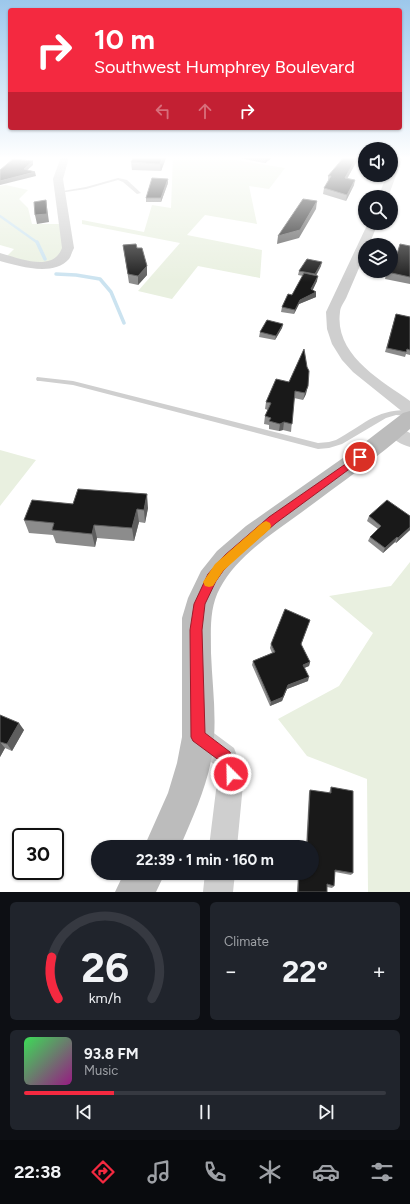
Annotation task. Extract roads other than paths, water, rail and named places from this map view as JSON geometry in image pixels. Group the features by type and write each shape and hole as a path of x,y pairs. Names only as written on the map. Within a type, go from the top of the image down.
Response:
{"main road":[{"path":"165,840 184,796 194,763 198,737 196,618 199,604 212,578 219,567 228,558 273,520 407,422"},
{"path":"134,892 142,880"}],"street":[{"path":"0,257 20,263 38,266 53,264 65,257 68,248 61,199"},
{"path":"370,230 333,312 332,322 337,339 348,358 361,374 407,422"},
{"path":"198,737 225,757 231,774 224,840"},
{"path":"218,892 219,880"}],"lane":[{"path":"40,379 73,383 318,446 336,445 378,419 394,413 407,422"}],"waterway":[{"path":"0,216 37,242"},
{"path":"37,242 45,259"},
{"path":"56,274 76,275 100,279 111,292 124,323"}]}
